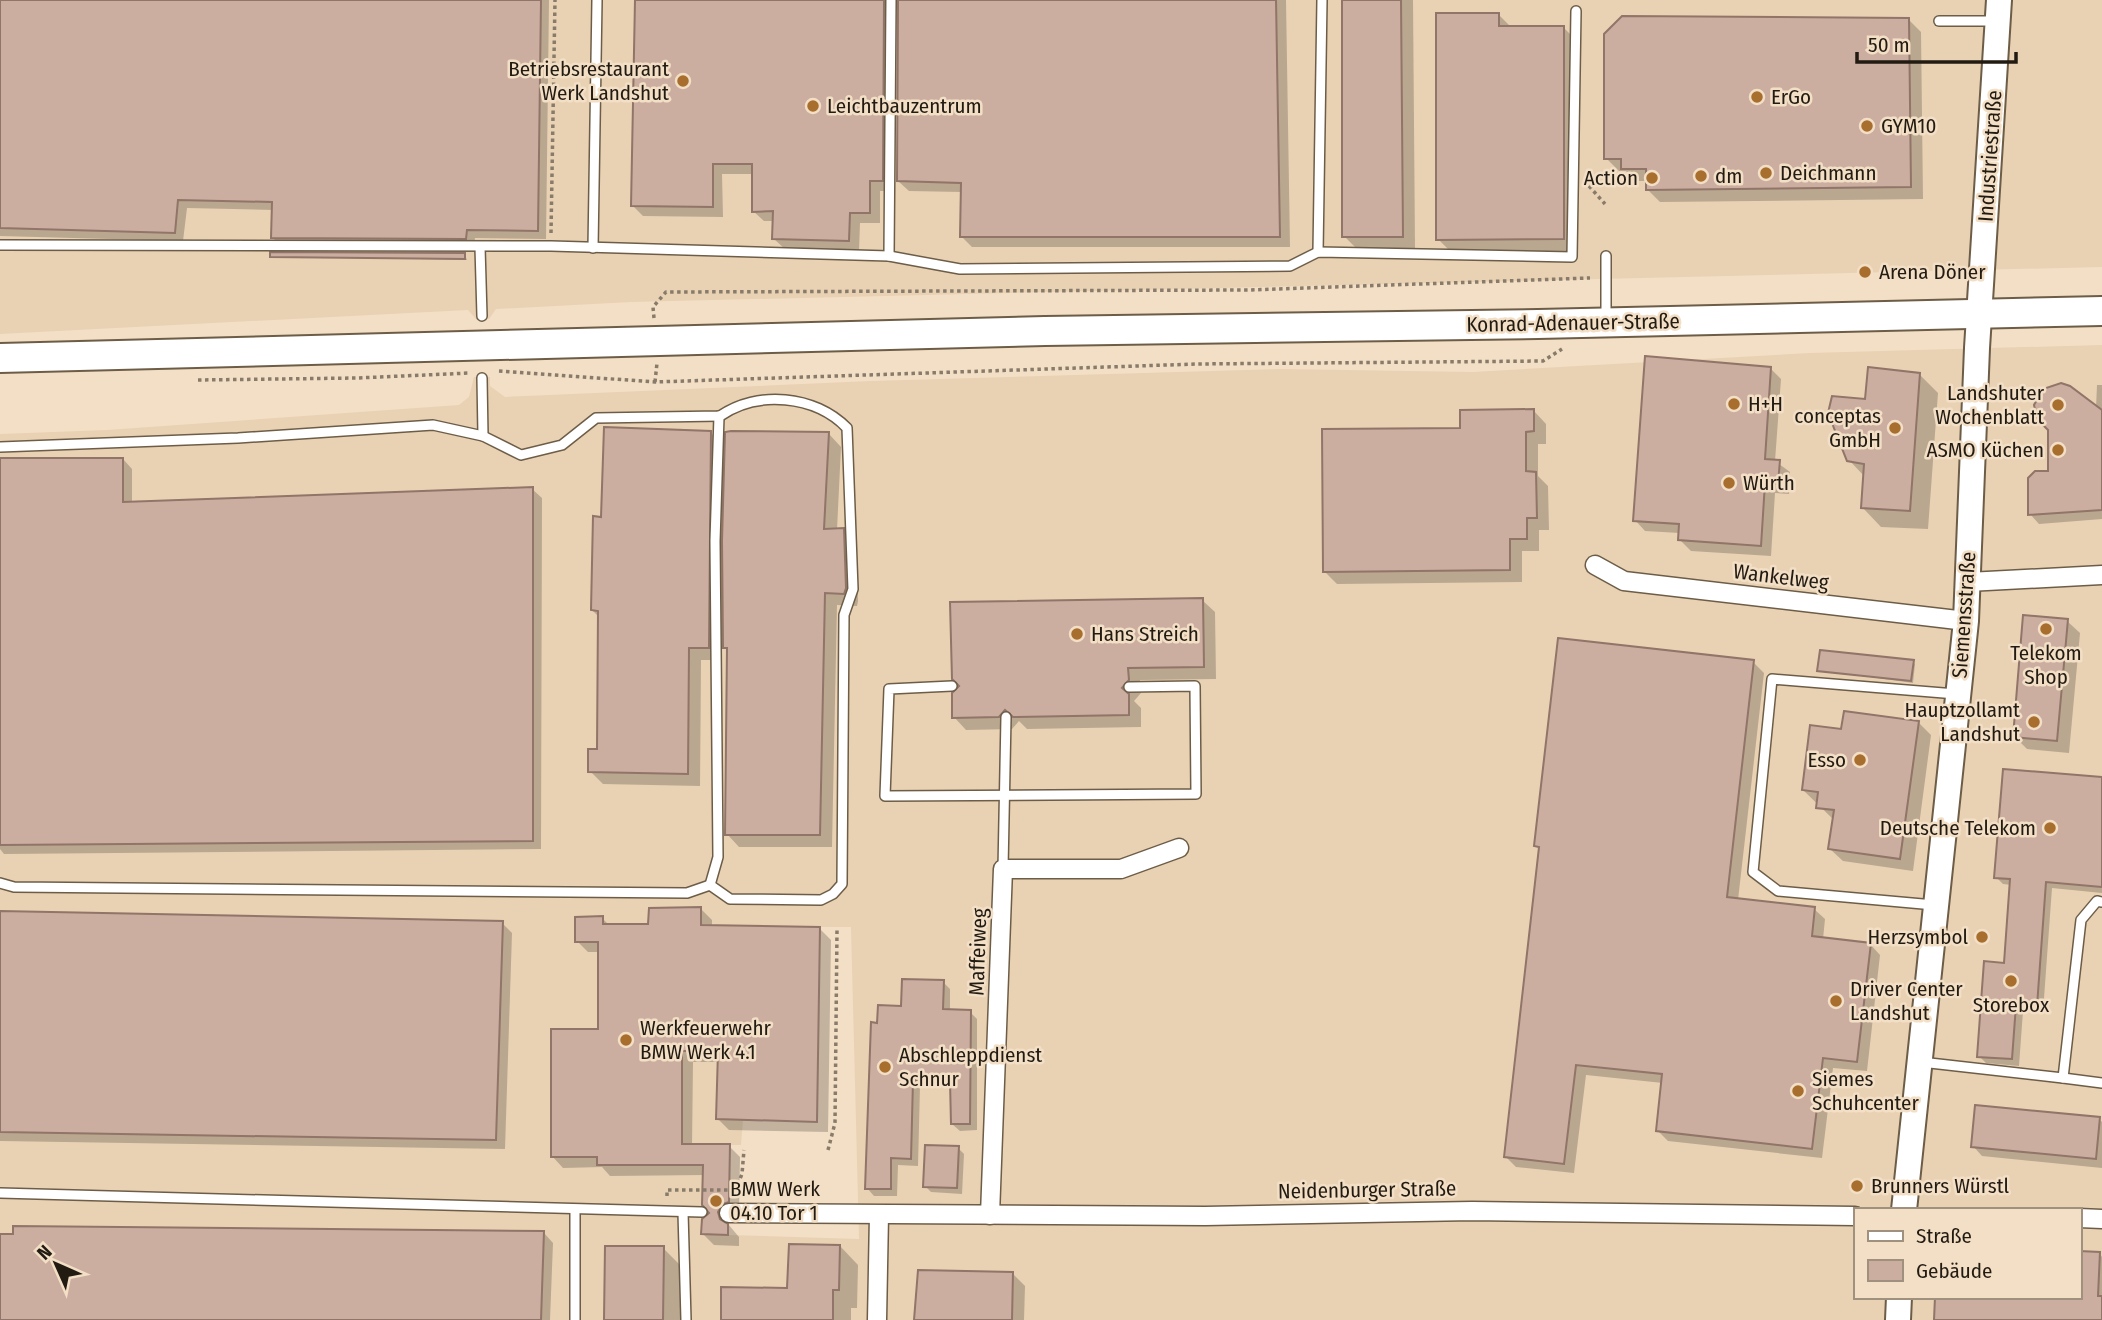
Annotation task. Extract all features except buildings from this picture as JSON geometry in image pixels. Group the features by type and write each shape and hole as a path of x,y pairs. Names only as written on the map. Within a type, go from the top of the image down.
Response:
{"main road":[{"name":"Industriestraße","path":"1979,312 1998,11"},
{"name":"Konrad-Adenauer-Straße","path":"0,358 1045,331 2102,311"},
{"name":"Siemensstraße","path":"1904,1208 1966,621 1979,312"},
{"path":"1898,1320 1899,1299"}],"street":[{"name":"Wankelweg","path":"1595,565 1624,581 1966,621"},
{"path":"1968,582 2102,575"},
{"path":"1003,869 1121,869 1179,848"},
{"name":"Maffeiweg","path":"990,1216 1003,869"},
{"name":"Neidenburger Straße","path":"729,1213 990,1216 1472,1211 1854,1216"},
{"path":"877,1320 879,1215"},
{"path":"2081,1218 2102,1219"}],"lane":[{"path":"593,248 597,0"},
{"path":"889,256 891,0"},
{"path":"1318,252 1322,0"},
{"path":"0,245 551,246 889,256 960,269 1290,266 1318,252 1572,257 1576,11"},
{"path":"1939,21 1998,11"},
{"path":"480,247 482,316"},
{"path":"1606,256 1606,321"},
{"path":"482,378 483,436"},
{"path":"0,447 238,438 433,425 483,436 521,455 562,445 596,418 719,416 750,401 789,400 833,413 847,428 853,589 844,615 842,884 834,894 821,900 730,899 710,886 687,893 673,893 14,887 0,883"},
{"path":"710,886 718,857 715,541 719,416"},
{"path":"1936,906 1778,891 1753,872 1772,679 1958,694"},
{"path":"952,686 889,689 885,796 1196,794 1195,686 1129,687"},
{"path":"1003,869 1006,717"},
{"path":"2063,1079 2081,920 2097,901 2102,902"},
{"path":"1920,1062 2102,1083"},
{"path":"0,1193 702,1212"},
{"path":"575,1210 575,1320"},
{"path":"683,1212 686,1320"}],"path":[{"path":"551,246 555,0"},
{"path":"1573,184 1587,185 1605,204"},
{"path":"653,307 666,292 1248,290 1606,278"},
{"path":"498,371 655,382 1196,364 1542,360 1564,347"},
{"path":"655,382 657,362"},
{"path":"193,380 357,378 472,373"},
{"path":"828,1150 835,1123 837,930"},
{"path":"735,1191 742,1174 744,1150"},
{"path":"667,1212 667,1190 729,1190"}],"shaded area":[{"path":"0,0 2102,0 2102,267 631,302 496,309 489,319 476,319 468,310 0,334"},
{"path":"2102,345 2102,1320 0,1320 0,434 107,430 459,405 469,397 474,377 490,377 490,386 505,397 871,381 1281,369 1473,372 1810,353","holes":["820,927 851,927 859,1239 729,1235 730,1145 741,1145 743,1120 817,1122"]}],"place":[{"name":"Betriebsrestaurant Werk Landshut","path":"683,81"},
{"name":"ErGo","path":"1757,97"},
{"name":"Leichtbauzentrum","path":"813,106"},
{"name":"GYM10","path":"1867,126"},
{"name":"Deichmann","path":"1766,173"},
{"name":"dm","path":"1701,176"},
{"name":"Action","path":"1652,178"},
{"name":"Arena Döner","path":"1865,272"},
{"name":"H+H","path":"1734,404"},
{"name":"Landshuter Wochenblatt","path":"2058,405"},
{"name":"conceptas GmbH","path":"1895,428"},
{"name":"ASMO Küchen","path":"2058,450"},
{"name":"Würth","path":"1729,483"},
{"name":"Telekom Shop","path":"2046,629"},
{"name":"Hans Streich","path":"1077,634"},
{"name":"Hauptzollamt Landshut","path":"2034,722"},
{"name":"Esso","path":"1860,760"},
{"name":"Deutsche Telekom","path":"2050,828"},
{"name":"Herzsymbol","path":"1982,937"},
{"name":"Storebox","path":"2011,981"},
{"name":"Driver Center Landshut","path":"1836,1001"},
{"name":"Werkfeuerwehr BMW Werk 4.1","path":"626,1040"},
{"name":"Abschleppdienst Schnur","path":"885,1067"},
{"name":"Siemes Schuhcenter","path":"1798,1091"},
{"name":"Brunners Würstl","path":"1857,1186"},
{"name":"BMW Werk 04.10 Tor 1","path":"716,1201"}]}
